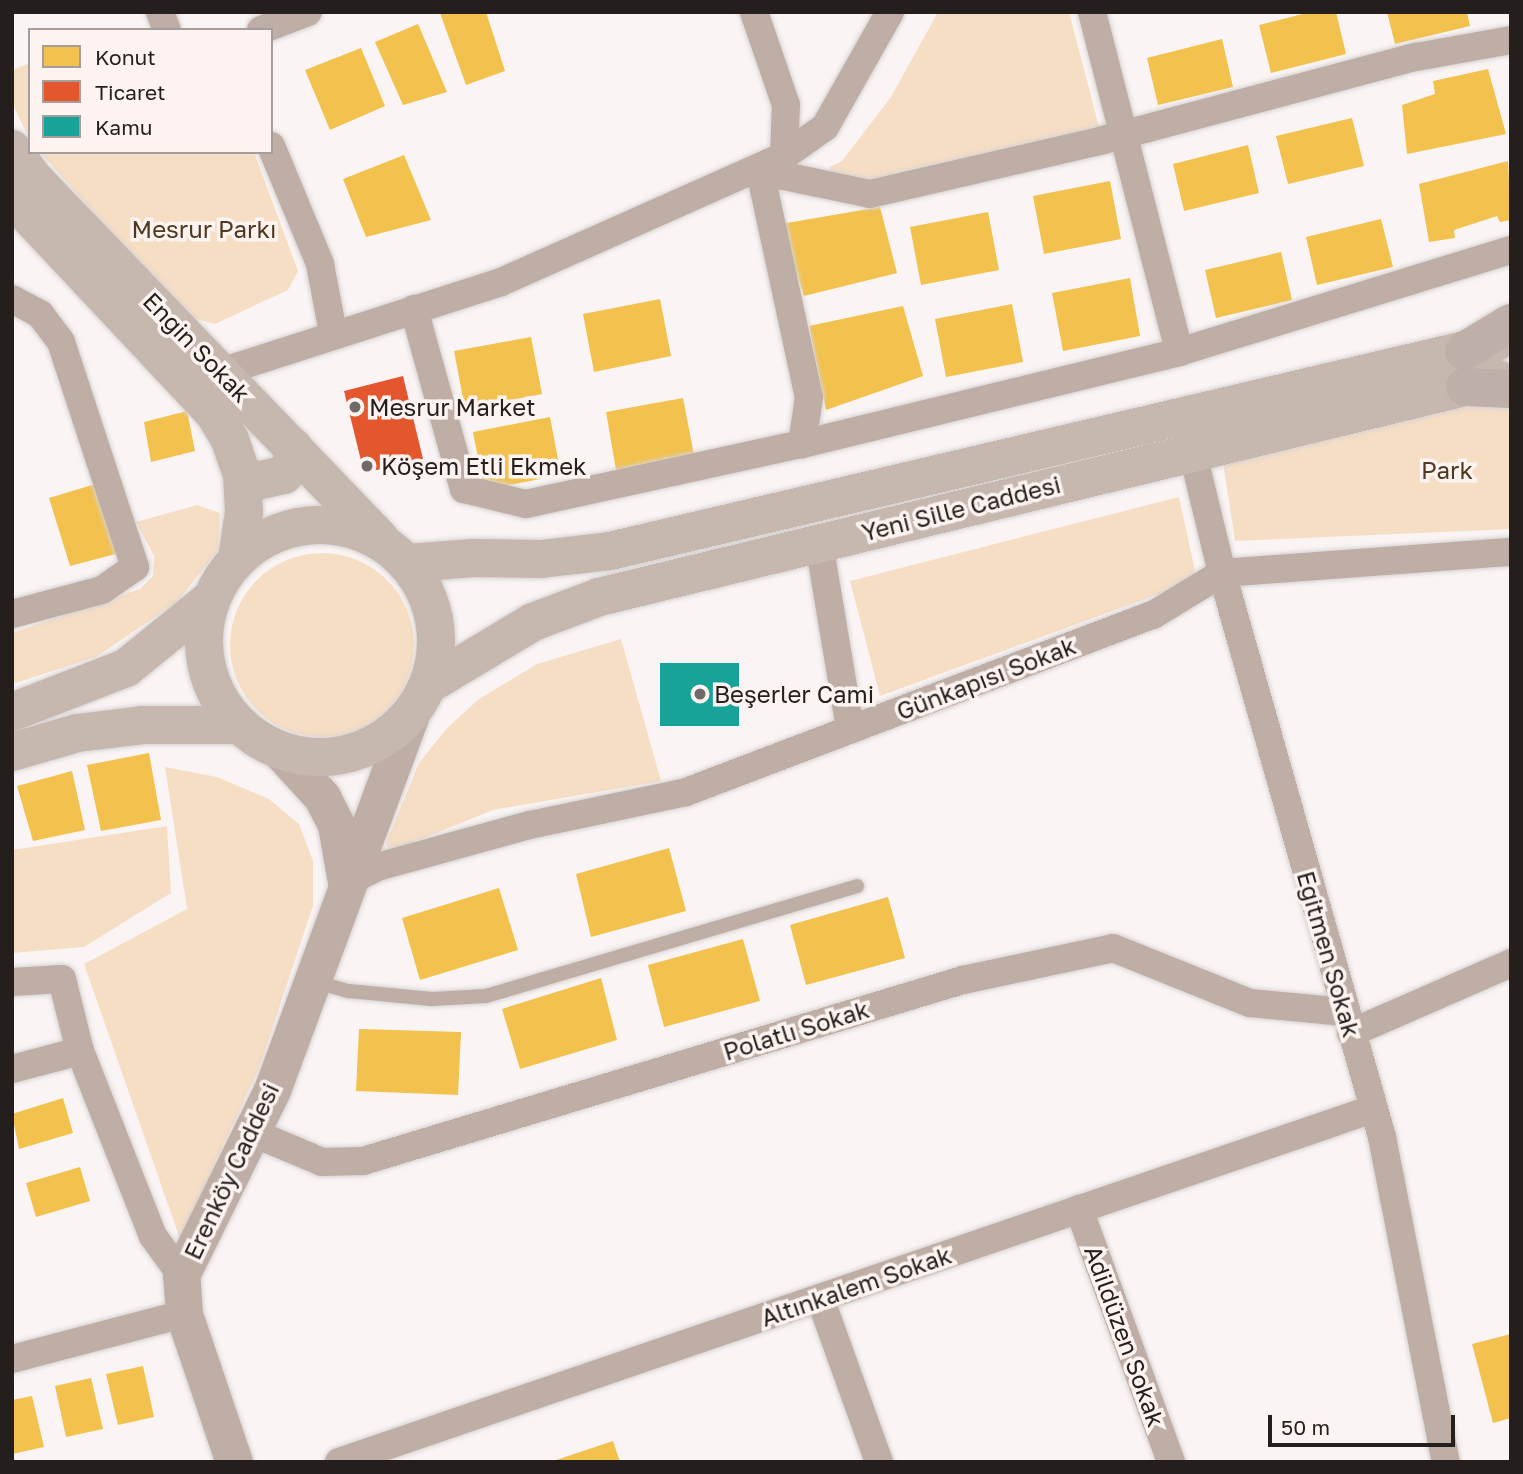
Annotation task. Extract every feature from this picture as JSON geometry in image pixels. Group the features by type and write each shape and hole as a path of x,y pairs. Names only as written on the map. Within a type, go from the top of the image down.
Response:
{"main road":[{"name":"Engin Sokak","path":"12,149 34,179 396,553"},
{"name":"Engin Sokak","path":"12,198 214,414 230,440 242,474 244,512 237,559"},
{"path":"1511,323 1465,369 1511,388"},
{"name":"Yeni Sille Caddesi","path":"419,700 533,622 599,597 1192,450 1465,369 1511,339"},
{"name":"Yeni Sille Caddesi","path":"396,553 541,559 610,551 1465,369 1511,376"},
{"path":"242,474 264,481 284,475 292,463 293,447"},
{"path":"12,712 126,668 212,597 237,559 262,539 313,525 355,529 396,553 426,591 436,621 437,654 419,700 383,740 350,754 314,758 279,750 239,725 218,698 206,665 204,631 212,597"},
{"path":"12,752 78,733 143,725 239,725"}],"street":[{"path":"266,28 309,12"},
{"path":"754,12 786,104 785,156"},
{"path":"221,372 501,282 760,171 825,127 890,12"},
{"path":"1091,12 1179,352"},
{"path":"760,171 870,194 1125,135 1416,57 1511,40"},
{"path":"273,151 320,264 333,334"},
{"path":"760,171 809,397 802,444"},
{"path":"414,309 464,489 478,496 526,504 559,500 802,444 1179,352 1511,250"},
{"path":"12,299 40,314 61,342 135,567 102,590 12,614"},
{"name":"Eğitmen Sokak","path":"1192,450 1222,573 1373,1109 1446,1462"},
{"path":"819,543 850,729"},
{"name":"Günkapısı Sokak","path":"346,883 377,867 530,825 686,792 1153,615 1222,573 1511,552"},
{"name":"Erenköy Caddesi","path":"234,1462 184,1314 181,1275 272,1090 346,883 419,700"},
{"path":"279,750 322,797 336,825 346,883"},
{"name":"Polatlı Sokak","path":"251,1132 322,1162 363,1161 963,980 1113,948 1251,1003 1348,1023"},
{"path":"1348,1023 1511,963"},
{"path":"12,982 62,979 80,1051 153,1236 181,1275"},
{"path":"12,1069 80,1051"},
{"name":"Altınkalem Sokak","path":"339,1462 1373,1109"},
{"name":"Adildüzen Sokak","path":"1079,1209 1171,1462"},
{"path":"820,1298 879,1462"},
{"path":"12,1359 184,1314"}],"lane":[{"path":"311,980 349,990 432,999 486,996 857,886"}],"green space":[{"path":"938,12 1069,12 1099,127 843,190 826,176 831,166 842,161 891,97"},
{"path":"28,64 28,136 12,103 12,70"},
{"name":"Mesrur Parkı","path":"42,154 255,154 298,271 288,290 215,324 184,316"},
{"name":"Park","path":"1511,388 1511,529 1235,541 1223,462"},
{"path":"1179,497 1197,580 880,696 850,581"},
{"path":"197,505 220,513 218,550 177,602 96,657 12,684 12,633 140,589 153,576 154,556 136,522"},
{"path":"322,553 340,554 357,560 373,568 387,580 399,594 407,610 413,627 413,663 407,680 399,696 387,710 373,722 357,730 340,736 322,737 304,736 287,730 271,722 257,710 245,696 237,680 231,663 230,645 231,627 237,610 245,594 257,580 271,568 287,560 304,554"},
{"path":"621,639 661,781 493,810 390,852 386,843 419,763 447,728 479,699 537,664"},
{"path":"165,767 217,777 269,799 299,824 313,861 313,906 259,1068 180,1239 84,964 187,909"},
{"path":"167,826 171,893 84,947 12,953 12,850"}],"building: Konut":[{"path":"486,12 505,71 466,85 440,13"},
{"path":"1311,12 1336,12 1346,54 1271,73 1259,25"},
{"path":"1387,12 1467,12 1470,26 1395,44"},
{"path":"418,24 447,92 403,105 375,42"},
{"path":"1222,39 1233,87 1158,105 1147,58"},
{"path":"361,48 385,106 330,130 305,70"},
{"path":"1488,69 1506,134 1407,154 1402,105 1435,94 1433,81"},
{"path":"1352,118 1364,166 1288,184 1276,136"},
{"path":"1248,145 1259,193 1184,211 1173,164"},
{"path":"404,155 431,220 366,237 343,179"},
{"path":"1508,161 1511,220 1500,222 1497,216 1454,230 1455,238 1429,242 1419,184"},
{"path":"1110,181 1121,239 1044,254 1033,196"},
{"path":"880,207 897,273 804,296 781,224"},
{"path":"988,212 999,270 921,285 910,227"},
{"path":"1381,219 1393,267 1317,285 1306,237"},
{"path":"1281,252 1292,300 1216,318 1205,270"},
{"path":"1130,278 1140,336 1063,351 1052,293"},
{"path":"660,299 671,356 594,372 583,314"},
{"path":"1012,304 1023,362 946,377 935,319"},
{"path":"903,306 923,376 826,410 809,326"},
{"path":"531,337 542,394 465,409 454,351"},
{"path":"683,398 694,455 616,470 606,412"},
{"path":"187,411 195,451 151,462 144,422"},
{"path":"550,417 561,475 484,490 473,432"},
{"path":"102,482 123,552 70,566 49,498"},
{"path":"149,753 161,820 101,831 87,765"},
{"path":"72,771 85,830 33,841 17,786"},
{"path":"669,848 686,911 591,937 576,874"},
{"path":"499,888 518,950 420,980 402,918"},
{"path":"888,897 905,958 806,985 790,925"},
{"path":"743,939 760,1001 664,1027 648,965"},
{"path":"601,978 617,1040 520,1069 502,1009"},
{"path":"359,1029 461,1032 458,1095 356,1091"},
{"path":"63,1098 73,1133 19,1149 12,1114"},
{"path":"80,1167 90,1201 36,1217 26,1183"},
{"path":"1511,1334 1511,1418 1493,1423 1472,1344"},
{"path":"143,1366 154,1417 118,1425 106,1374"},
{"path":"91,1378 103,1429 66,1437 55,1386"},
{"path":"32,1396 44,1447 12,1454 12,1400"},
{"path":"613,1441 620,1462 556,1460"}],"building: Ticaret":[{"path":"403,376 423,459 364,473 344,391"}],"building: Kamu":[{"name":"Beşerler Cami","path":"660,663 739,663 739,726 660,726"}],"place":[{"name":"Mesrur Market","path":"355,407"},
{"name":"Köşem Etli Ekmek","path":"367,466"},
{"name":"Beşerler Cami","path":"700,694"}]}
